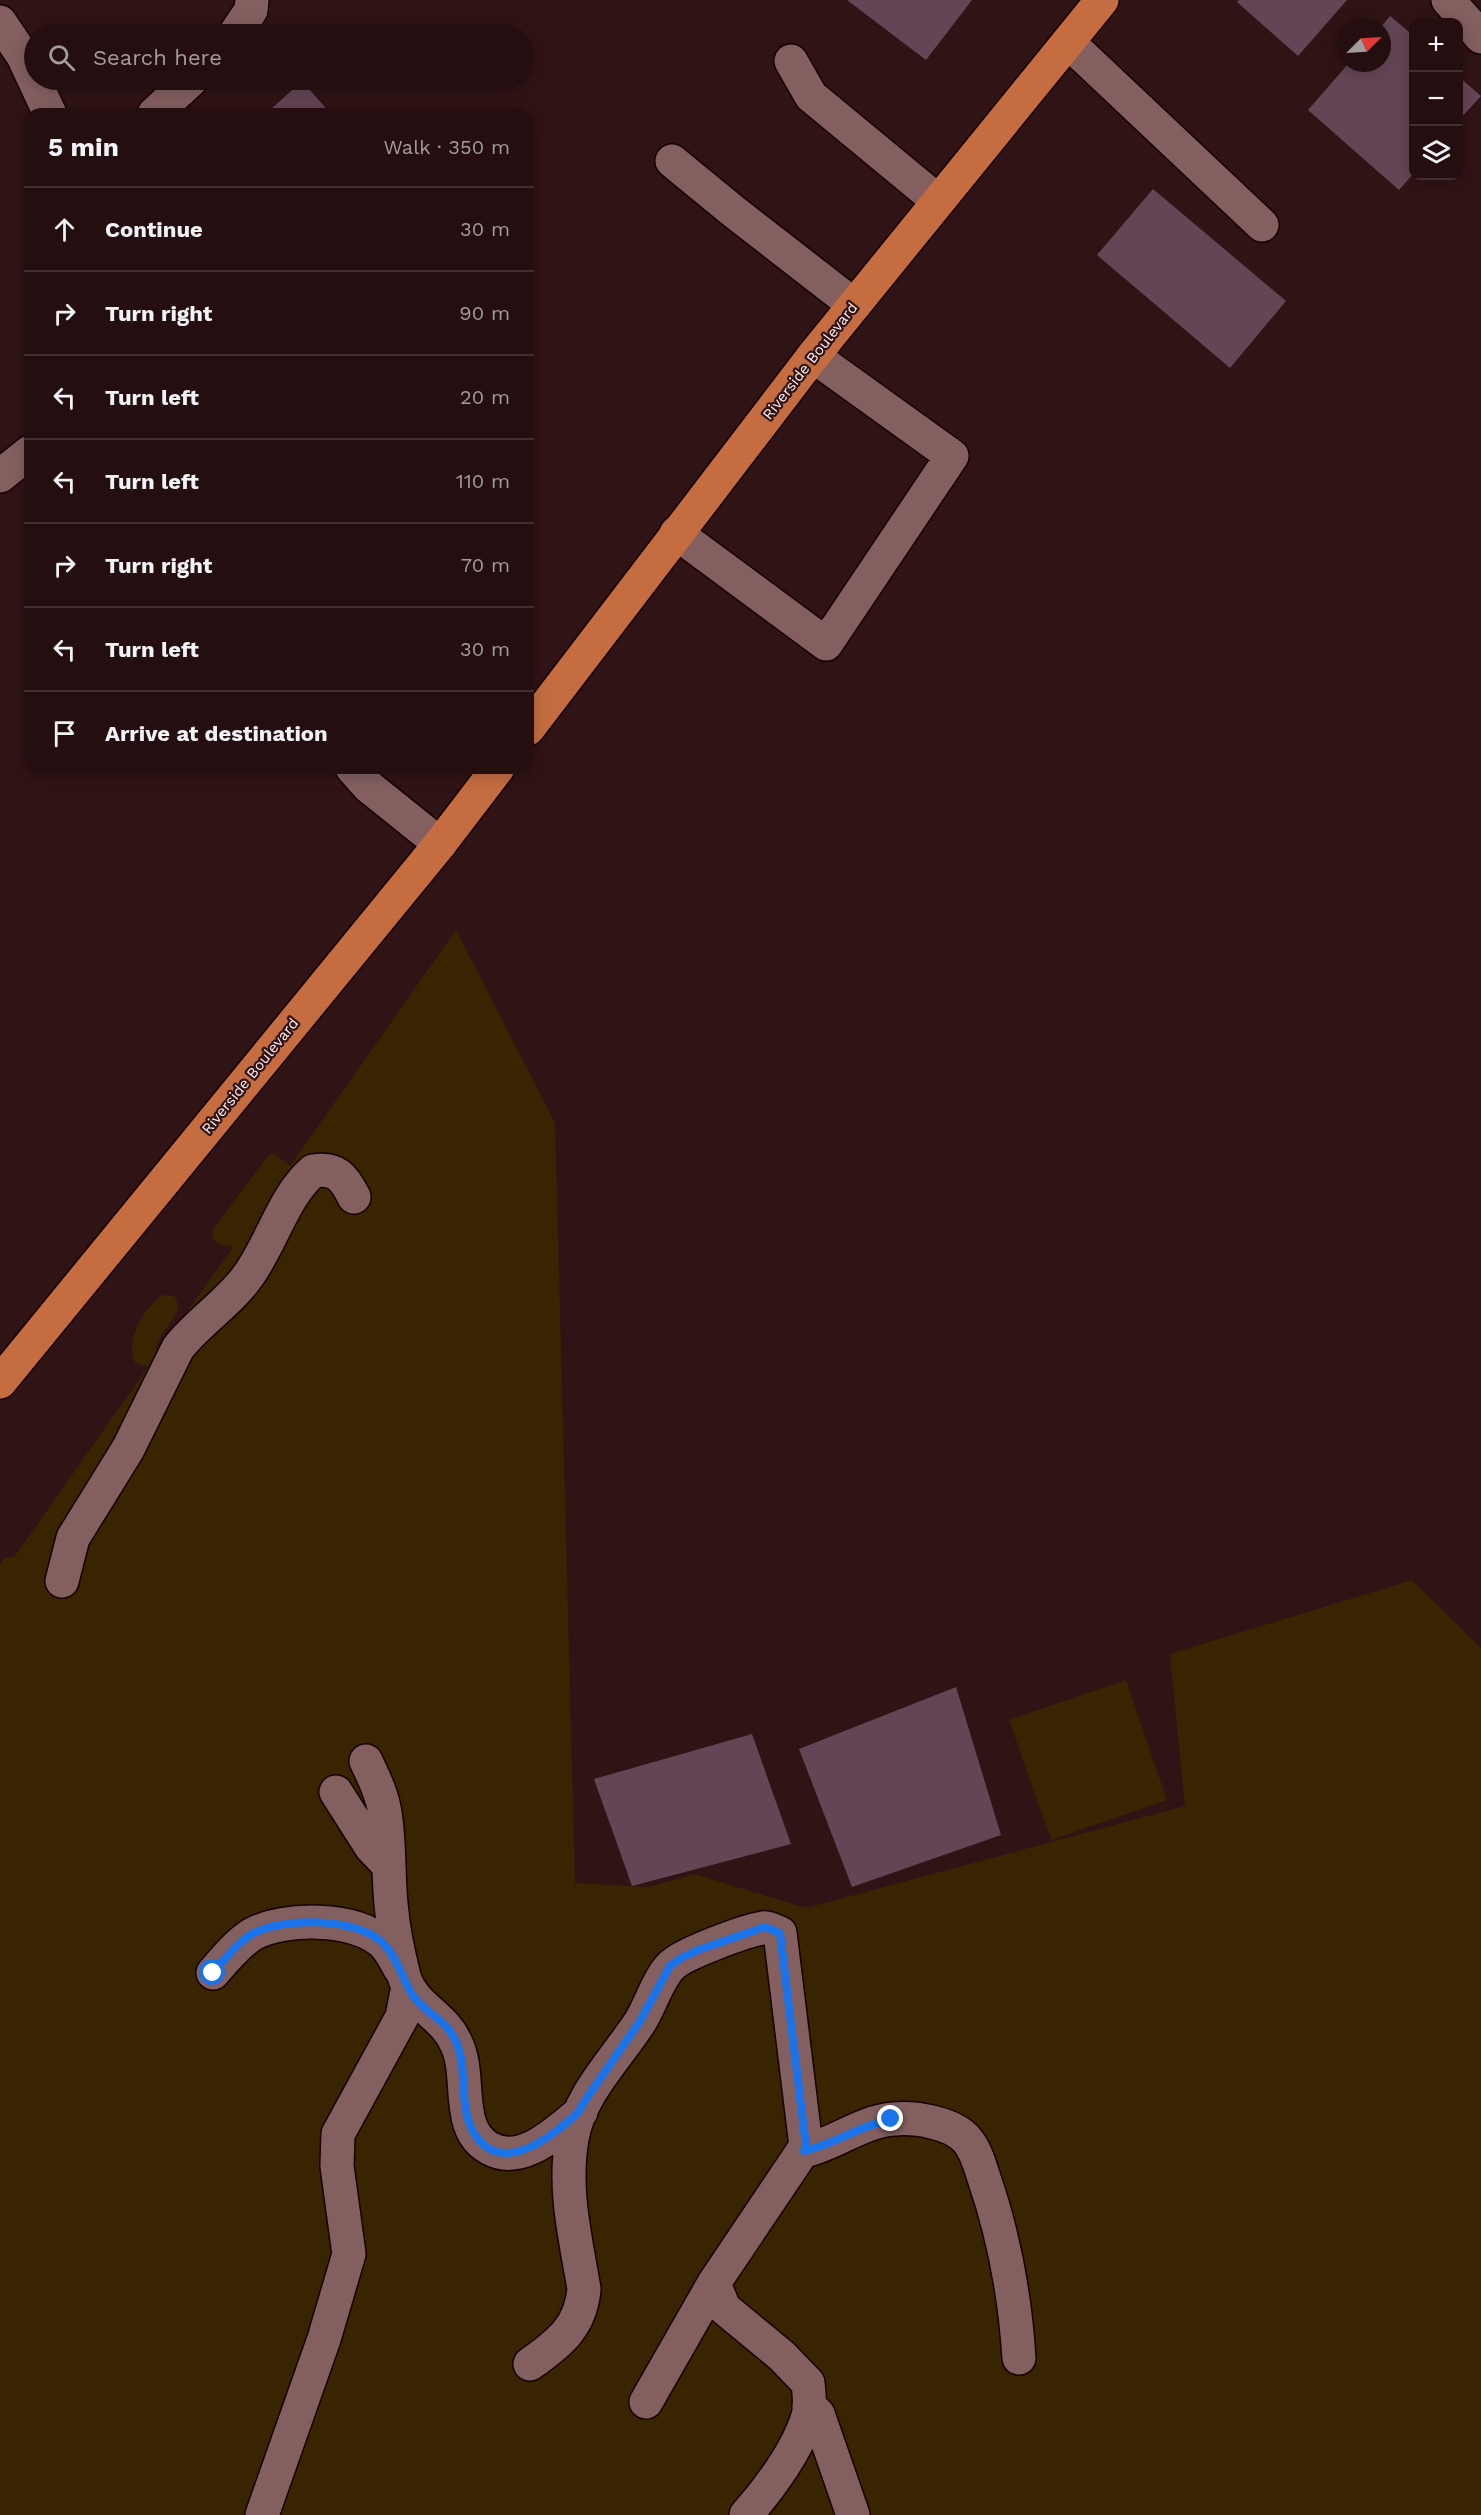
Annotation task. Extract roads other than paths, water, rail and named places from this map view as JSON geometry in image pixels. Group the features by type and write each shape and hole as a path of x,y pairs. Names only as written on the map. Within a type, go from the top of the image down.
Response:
{"main road":[{"name":"Riverside Boulevard","path":"534,720 813,356 1102,0"},
{"name":"Riverside Boulevard","path":"0,1382 440,844 493,774"}],"street":[{"path":"242,24 251,10 252,0"},
{"path":"1449,0 1481,37"},
{"path":"0,22 24,58"},
{"path":"1068,42 1262,225"},
{"path":"790,61 811,96 938,201"},
{"path":"39,90 47,108"},
{"path":"161,108 180,90"},
{"path":"672,160 733,211 855,305"},
{"path":"676,533 826,644 952,456 813,356"},
{"path":"0,476 24,457"},
{"path":"357,774 369,787 440,844"},
{"path":"62,1581 73,1538 128,1449 178,1348 188,1335 246,1279 259,1261 296,1189 313,1171 333,1171 347,1182 354,1197"},
{"path":"262,2515 324,2339 349,2254 337,2166 338,2134 402,2017 406,1982 391,1904 385,1812 380,1791 366,1761"},
{"path":"336,1792 372,1847 389,1866"},
{"path":"213,1973 251,1935 270,1927 295,1922 342,1926 362,1931 382,1942 412,1996 440,2019 457,2044 467,2113 472,2131 480,2143 503,2153 526,2150 545,2140 580,2112"},
{"path":"530,2364 554,2345 574,2325 580,2315 584,2289 572,2221 569,2174 572,2139 584,2102 640,2021 670,1966 698,1950 765,1927 780,1933 806,2146 714,2283 646,2402"},
{"path":"804,2151 821,2147 869,2124 891,2119 907,2118 939,2126 953,2130 967,2140 991,2198 1004,2249 1013,2293 1019,2358"},
{"path":"714,2283 724,2308 782,2356 808,2383 808,2415 773,2483 746,2515"},
{"path":"809,2406 818,2414 853,2515"}]}
